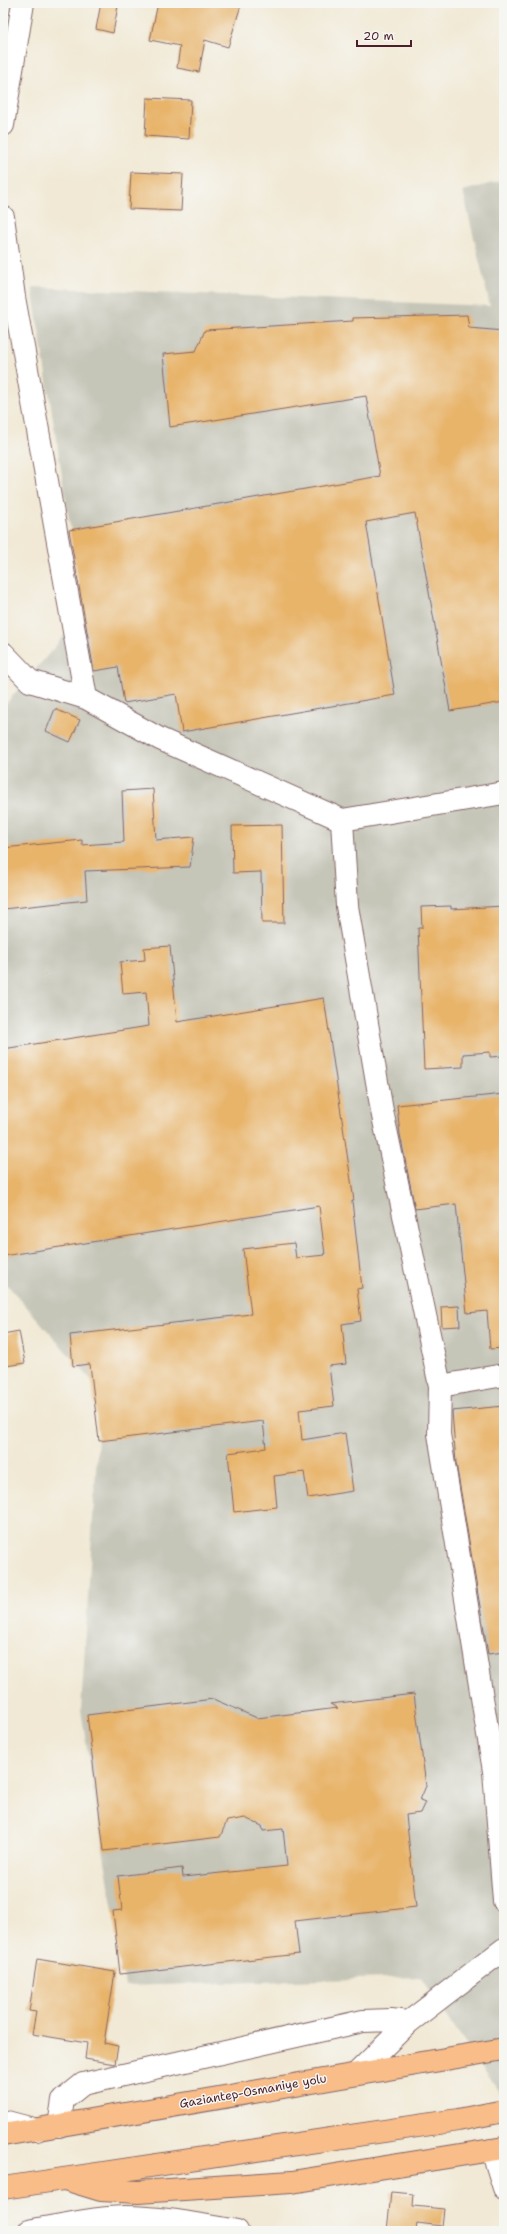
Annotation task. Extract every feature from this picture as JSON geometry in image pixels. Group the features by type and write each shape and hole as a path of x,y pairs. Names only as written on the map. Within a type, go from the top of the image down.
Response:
{"highway":[{"name":"Gaziantep-Osmaniye yolu","path":"3,2135 357,2073 504,2049"},
{"path":"3,2188 458,2120 504,2111"},
{"path":"64,2178 101,2190 138,2192 284,2182 498,2149"}],"street":[{"path":"3,125 23,3"},
{"path":"3,217 15,304 86,698"},
{"path":"3,653 30,681 86,698 160,739 342,820 504,793"},
{"path":"342,820 348,906 380,1103 440,1386 439,1434 494,1770 504,1901"},
{"path":"440,1386 504,1375"},
{"path":"357,2073 409,2022 504,1949"},
{"path":"59,2126 63,2100 83,2084 363,2021 391,2020 409,2022"},
{"path":"3,2120 36,2130"},
{"path":"498,2149 504,2188"},
{"path":"29,2231 83,2221 126,2217 170,2220 237,2231"}],"shaded area":[{"path":"504,180 504,2099 420,1977 125,1986 81,1710 101,1391 3,1280 3,707 84,613 32,287 490,306 463,191"}],"building":[{"path":"101,3 118,6 113,33 96,29"},
{"path":"158,3 233,3 241,5 228,47 205,40 199,72 177,68 180,46 150,40"},
{"path":"147,98 191,100 189,139 145,136"},
{"path":"131,172 183,174 181,211 129,209"},
{"path":"467,315 469,328 504,331 504,702 450,711 415,513 366,522 395,695 182,732 176,694 124,703 118,667 94,671 69,530 380,476 366,396 170,427 163,354 196,351 205,330 353,321 353,318"},
{"path":"55,709 80,720 70,742 46,731"},
{"path":"153,789 156,840 194,837 190,867 85,871 87,900 3,909 3,848 82,840 82,845 124,842 122,791"},
{"path":"282,825 284,923 262,923 261,872 233,873 232,826"},
{"path":"451,906 451,909 504,906 504,1056 490,1057 490,1052 463,1054 463,1067 424,1069 418,928 422,928 421,907"},
{"path":"170,946 177,1022 324,998 354,1201 352,1201 362,1288 357,1289 361,1321 342,1324 346,1364 329,1366 334,1406 299,1410 302,1440 345,1433 353,1491 308,1498 304,1472 274,1476 277,1507 234,1512 228,1453 266,1448 263,1421 99,1441 90,1364 73,1366 70,1335 251,1314 243,1249 294,1243 296,1258 325,1255 319,1206 3,1256 3,1049 149,1026 146,992 123,994 120,962 145,960 144,948"},
{"path":"504,1094 504,1348 490,1349 487,1311 467,1313 456,1204 415,1209 400,1134 397,1105"},
{"path":"459,1306 460,1326 442,1327 441,1307"},
{"path":"19,1331 25,1363 6,1366 3,1334"},
{"path":"504,1406 504,1652 488,1654 456,1463 452,1411"},
{"path":"414,1694 426,1786 420,1800 425,1802 420,1813 406,1815 416,1907 295,1921 299,1954 120,1974 113,1911 122,1910 118,1876 182,1868 183,1877 287,1866 283,1829 263,1831 262,1826 245,1818 227,1821 220,1837 104,1851 87,1715 213,1699 257,1718 338,1708 330,1704"},
{"path":"37,1959 115,1972 104,2043 118,2046 115,2064 85,2059 87,2043 32,2034 36,2012 29,2011"},
{"path":"391,2192 414,2194 413,2206 444,2209 442,2226 417,2223 416,2231 387,2231"}]}
